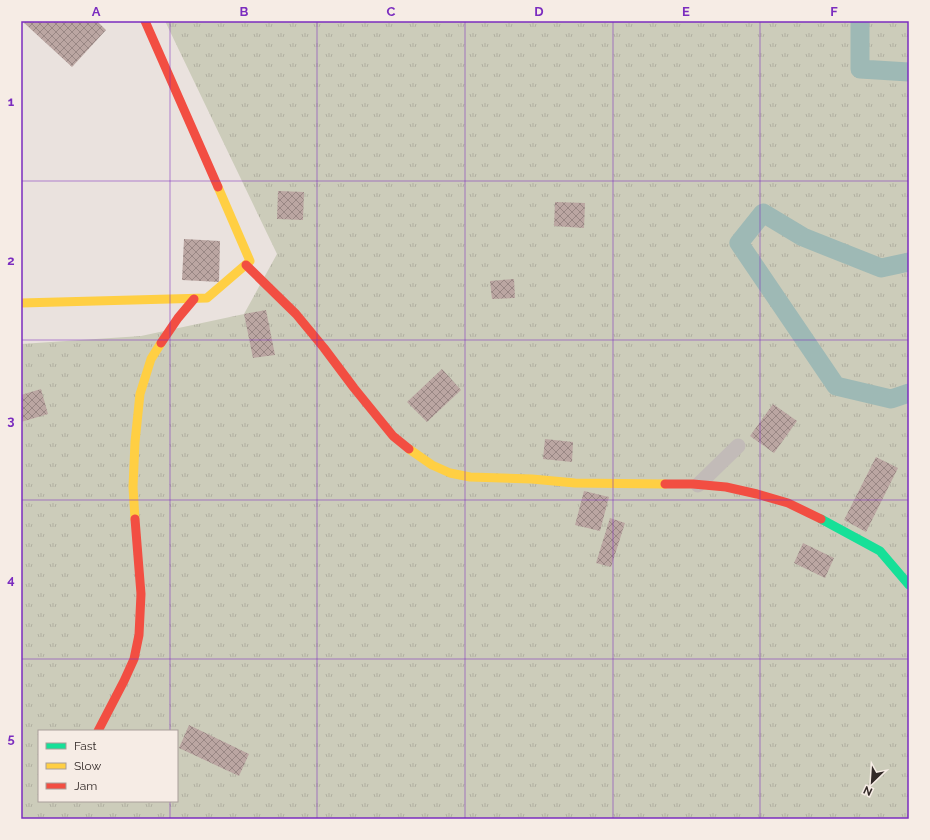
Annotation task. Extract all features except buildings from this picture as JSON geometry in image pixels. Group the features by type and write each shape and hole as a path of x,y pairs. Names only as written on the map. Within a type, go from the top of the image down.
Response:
{"street":[{"path":"21,303 207,298 250,261 145,21"},
{"path":"246,265 296,314 393,436 415,454 432,465 450,473 470,477 532,479 575,483 698,485 726,487 758,494 788,503 828,522 880,551 909,585"},
{"path":"99,730 134,659 139,635 141,594 133,487 135,442 140,394 151,359 178,318 194,299"},
{"path":"698,485 738,446"}],"green space":[{"path":"165,21 909,21 909,819 21,819 21,344 141,336 244,314 277,254"}],"waterway":[{"path":"860,21 860,69 909,72"},
{"path":"909,262 881,268 803,237 763,213 739,243 836,386 891,399 909,393"}],"traffic: fast":[{"path":"821,519 880,551 909,585"}],"traffic: slow":[{"path":"21,303 207,298 250,261 218,187"},
{"path":"135,519 133,487 135,442 140,394 151,359 161,343"},
{"path":"409,449 432,465 450,473 470,477 532,479 575,483 665,484"}],"traffic: jam":[{"path":"145,21 218,187"},
{"path":"246,265 296,314 393,436 409,449"},
{"path":"161,343 178,318 194,299"},
{"path":"665,484 693,484 726,487 788,503 821,519"},
{"path":"99,730 134,659 139,635 141,594 135,519"}]}
